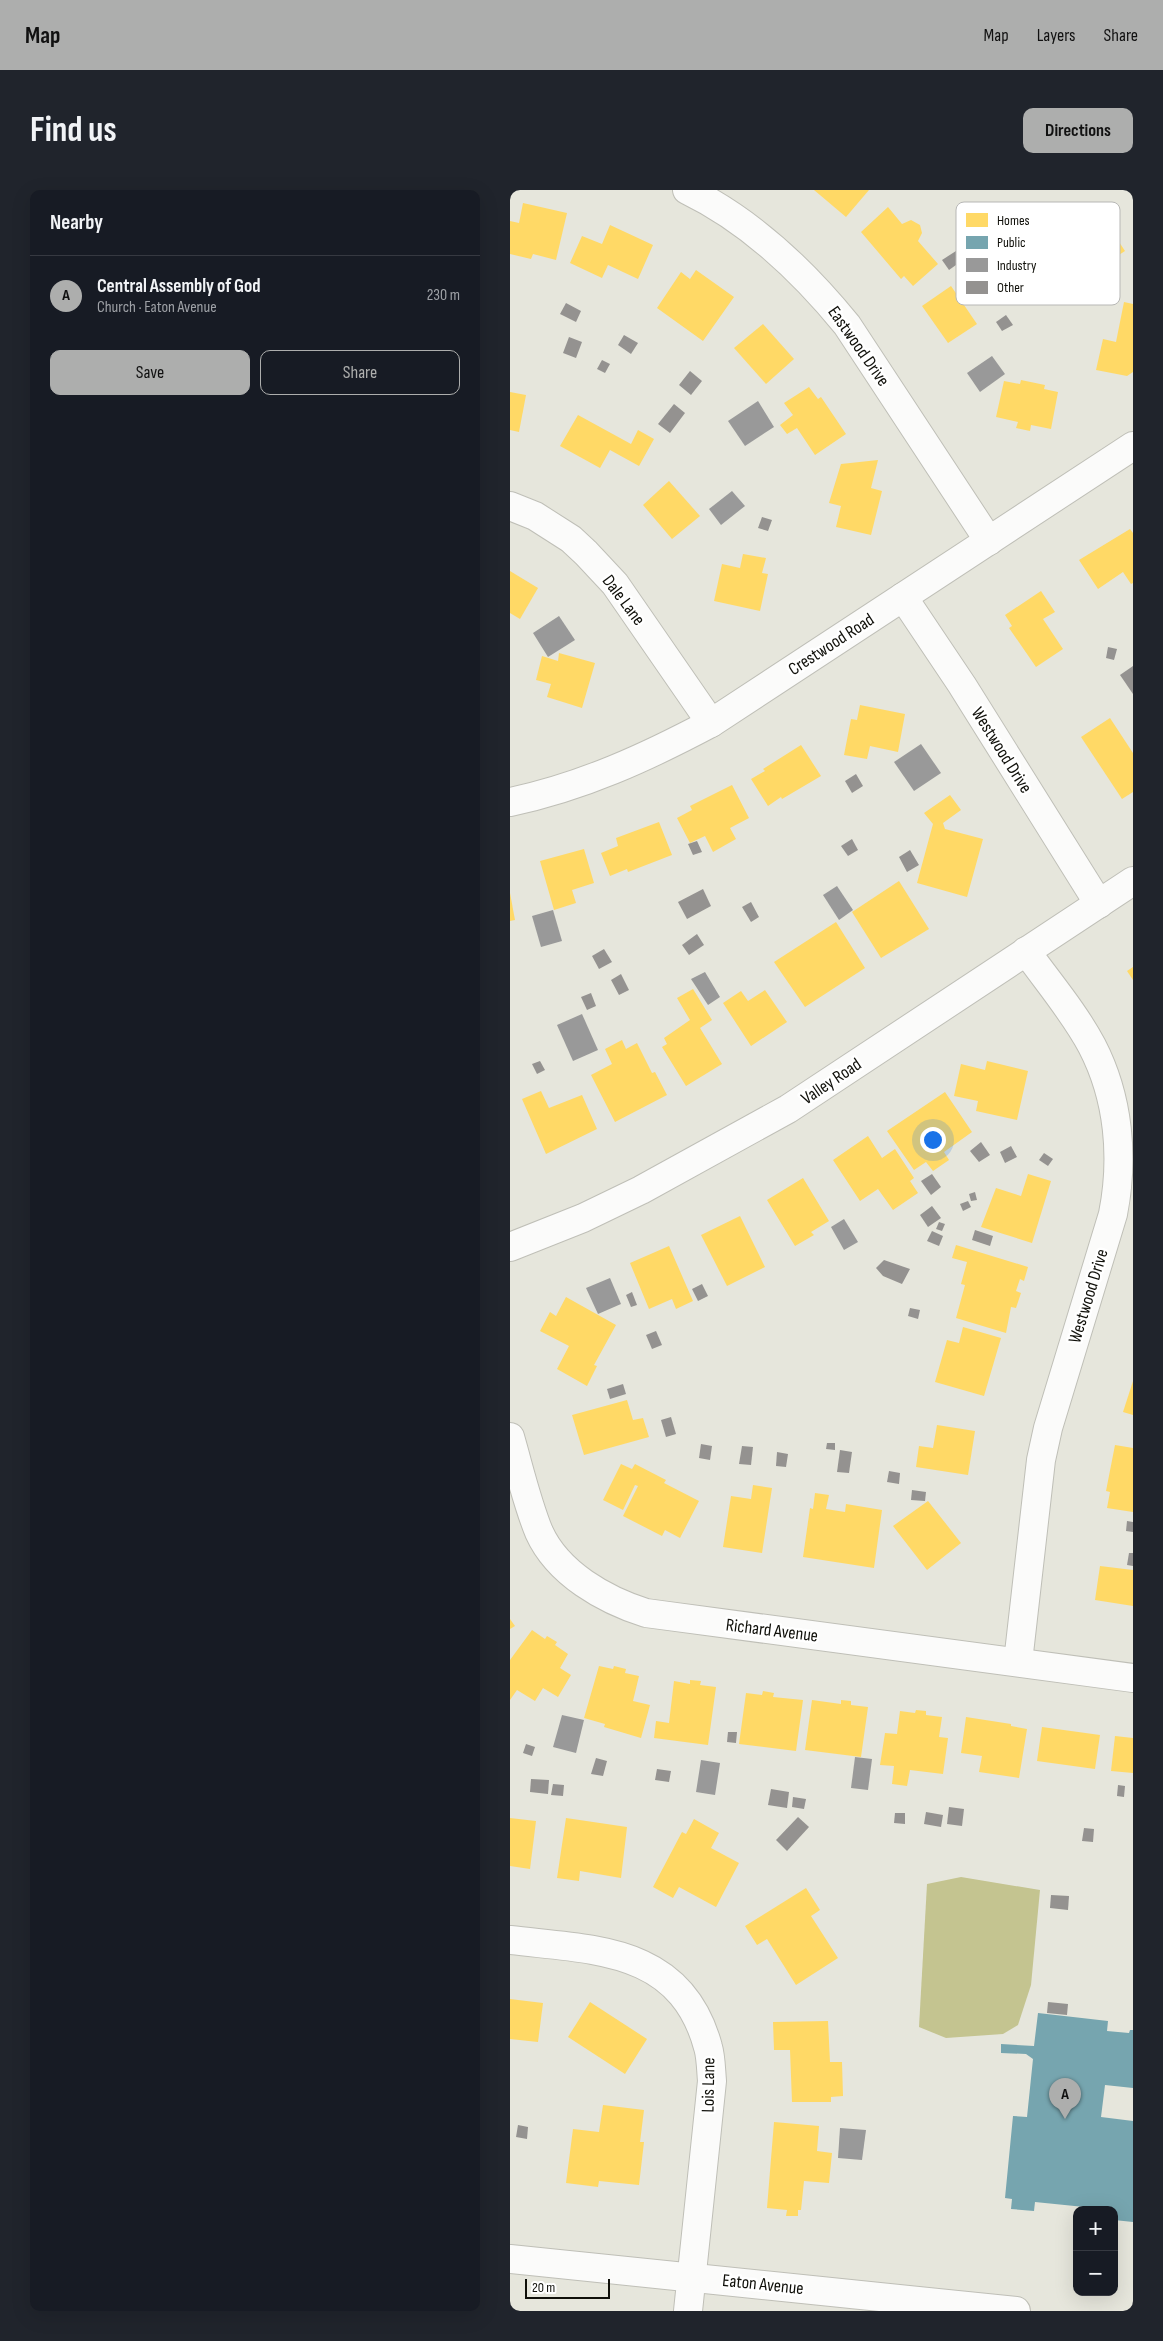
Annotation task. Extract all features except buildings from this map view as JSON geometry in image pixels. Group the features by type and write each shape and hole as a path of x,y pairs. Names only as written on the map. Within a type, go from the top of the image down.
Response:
{"street":[{"name":"Eastwood Drive","path":"687,190 727,213 761,237 792,264 821,294 847,326 989,541"},
{"name":"Crestwood Road","path":"510,802 534,797 595,778 655,753 711,722 1133,446"},
{"name":"Dale Lane","path":"510,506 535,516 571,539 615,584 711,722"},
{"name":"Westwood Drive","path":"903,597 962,685 1099,904"},
{"name":"Valley Road","path":"510,1247 583,1218 641,1190 788,1109 1133,881"},
{"name":"Westwood Drive","path":"1018,1662 1041,1460 1048,1428 1113,1214 1117,1193 1119,1150 1114,1107 1092,1045 1075,1018 1026,951"},
{"name":"Richard Avenue","path":"510,1438 540,1533 550,1549 569,1571 592,1590 618,1604 646,1614 1133,1678"},
{"name":"Lois Lane","path":"510,1940 608,1952 632,1958 661,1975 685,1998 697,2017 709,2048 712,2081 688,2311"},
{"name":"Eaton Avenue","path":"510,2259 691,2276 1016,2311"}],"shaded area":[{"path":"961,1877 1040,1890 1031,1985 1018,2025 1003,2034 946,2038 919,2027 927,1884"}],"place":[{"name":"Central Assembly of God","path":"1065,2119"}]}
